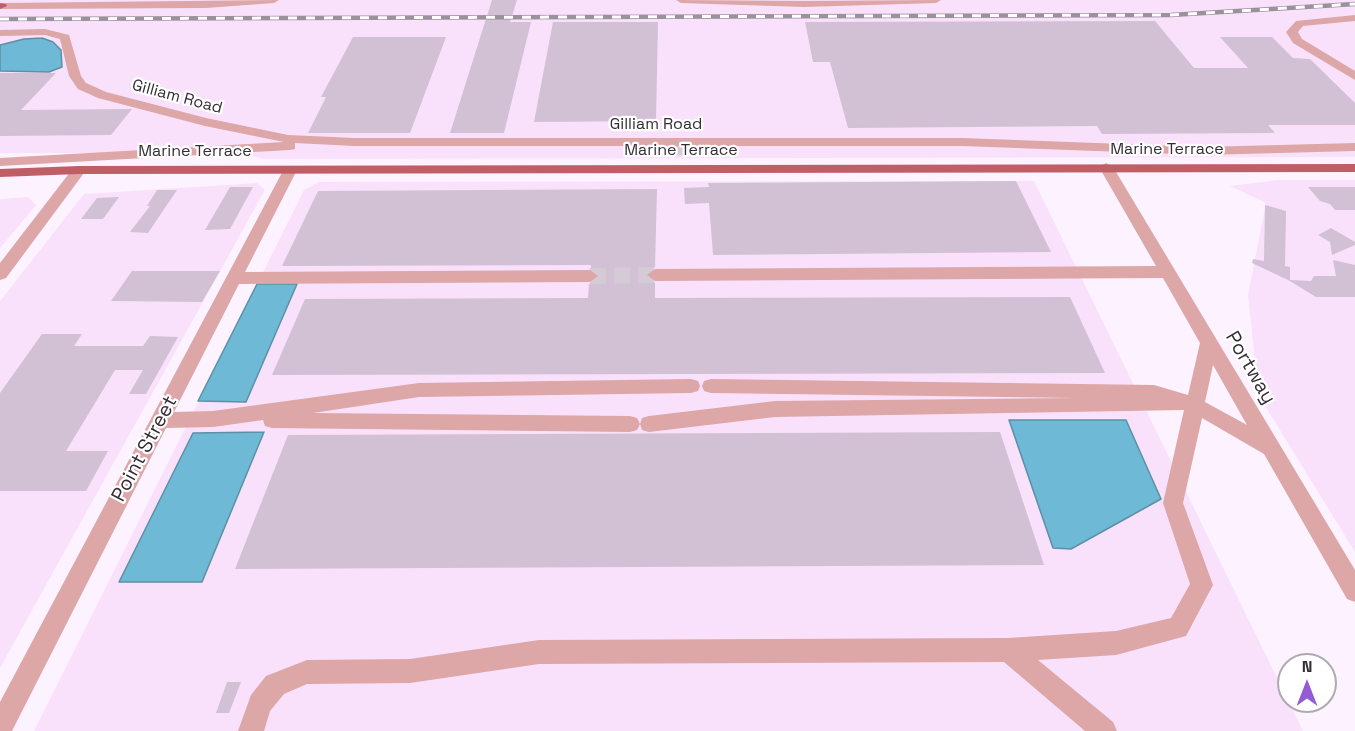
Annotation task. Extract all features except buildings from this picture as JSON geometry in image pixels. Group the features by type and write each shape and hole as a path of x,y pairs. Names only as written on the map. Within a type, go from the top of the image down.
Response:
{"main road":[{"name":"Marine Terrace","path":"2,168 80,170 1355,168"}],"street":[{"path":"3,4 206,5 274,0"},
{"path":"681,0 804,4 936,0"},
{"path":"1355,18 1300,23 1292,32 1298,41 1355,76"},
{"name":"Gilliam Road","path":"0,33 45,32 65,37 75,76 82,86 102,95 205,122 288,139 355,142 1028,143 1203,151 1355,147"},
{"path":"2,168 355,142"},
{"path":"683,149 770,149 851,142"},
{"path":"268,147 636,149"},
{"name":"Portway","path":"1106,167 1355,591"},
{"path":"0,274 80,170"},
{"name":"Point Street","path":"0,728 290,170"},
{"path":"655,275 1168,272"},
{"path":"234,278 590,276"},
{"path":"251,731 260,704 275,685 307,672 410,670 539,652 1008,650 1116,643 1178,628 1202,585 1173,503 1209,343"},
{"path":"213,419 419,390 691,386"},
{"path":"711,386 1154,392 1195,405 1272,449"},
{"path":"161,420 640,424 775,409 1195,405"},
{"path":"1008,650 1104,731"}],"shaded area":[{"path":"0,0 1355,0 1355,157 264,159 240,153 0,153"},
{"path":"1278,180 1355,180 1355,552 1259,396 1248,295 1266,203 1230,186"},
{"path":"1034,181 1277,678 1277,713 1294,713 1303,731 34,731 304,190 319,182"},
{"path":"257,183 265,190 0,668 0,301 84,194"},
{"path":"28,197 36,205 0,248 0,199"}],"water":[{"path":"42,38 53,42 61,50 62,67 49,72 0,71 0,45 24,39"},
{"path":"257,284 297,284 246,402 198,401"},
{"path":"1009,420 1126,420 1161,499 1071,549 1053,548"},
{"path":"264,432 202,582 119,582 193,433"}],"tunnel":[{"path":"636,149 683,149"},
{"path":"590,276 655,275"}],"railway":[{"path":"0,19 1171,15 1355,4"}]}
